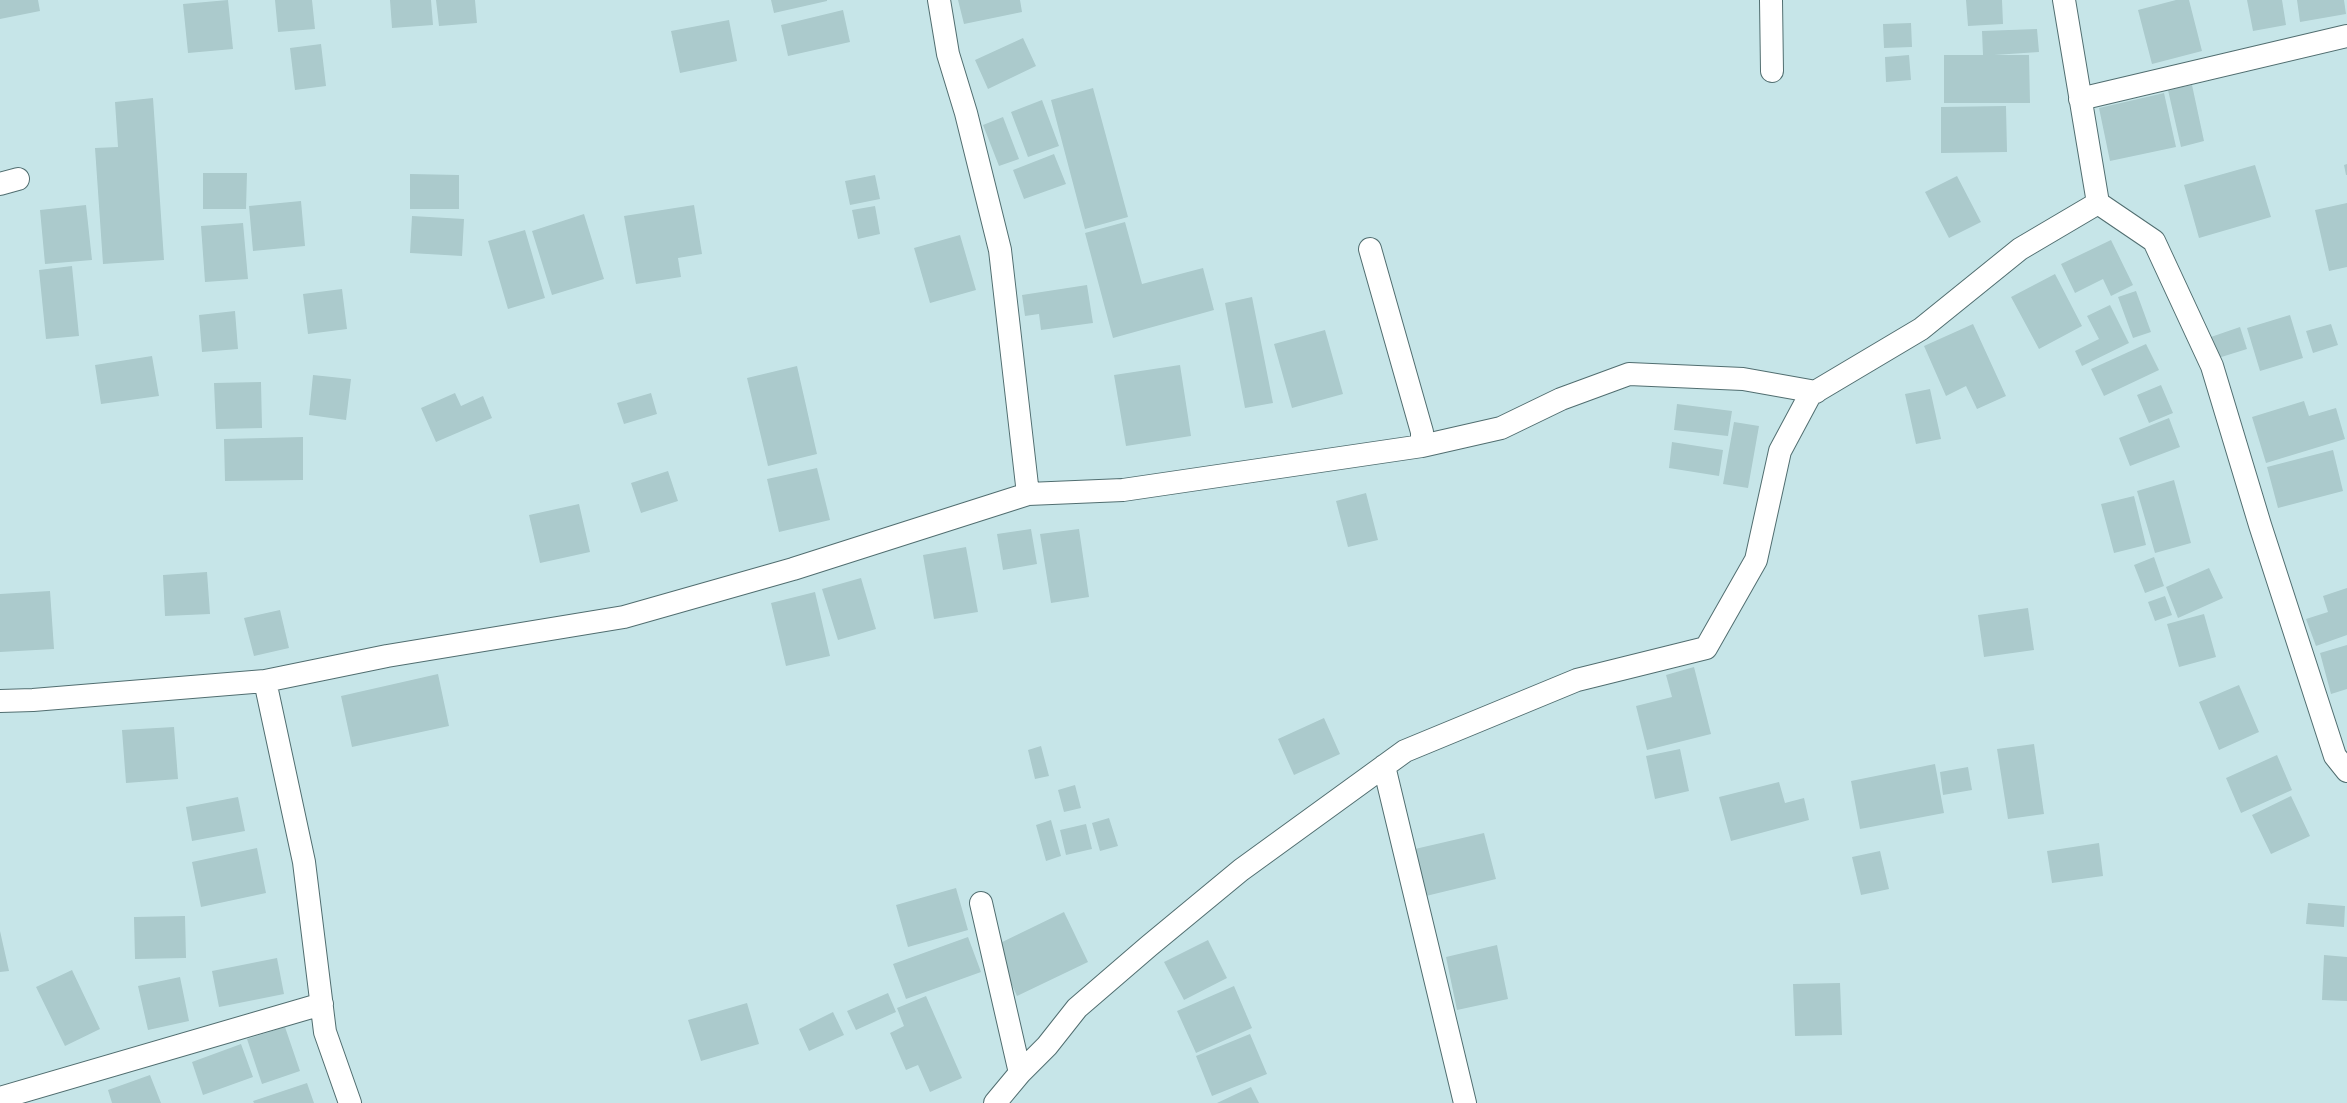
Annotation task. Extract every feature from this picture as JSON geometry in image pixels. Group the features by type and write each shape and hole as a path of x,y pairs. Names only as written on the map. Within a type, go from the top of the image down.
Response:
{"street":[{"path":"939,0 948,54 966,113 1000,250 1028,494"},
{"path":"1771,0 1772,71"},
{"path":"2064,0 2098,203 2154,241 2212,366 2260,525 2335,756 2347,771"},
{"path":"2080,98 2347,36"},
{"path":"995,1103 1020,1073 1047,1046 1077,1008 1149,946 1241,870 1405,751 1577,680 1706,648 1756,560 1780,451 1810,395 1921,329 2020,249 2098,203"},
{"path":"1370,249 1422,432 1422,446"},
{"path":"0,701 33,700 265,681 387,656 624,617 793,569 1028,494 1123,490 1422,446 1501,428 1561,399 1629,374 1744,379 1816,392"},
{"path":"265,681 304,862 325,1032 350,1103"},
{"path":"1384,766 1465,1103"},
{"path":"981,904 1020,1073"},
{"path":"0,1098 322,1004"}],"building":[{"path":"0,0 38,0 40,11 0,19"},
{"path":"228,0 233,49 188,53 183,4"},
{"path":"275,0 312,0 315,29 278,32"},
{"path":"390,0 431,0 433,25 392,28"},
{"path":"436,0 475,0 477,23 439,26"},
{"path":"771,0 827,0 827,1 774,13"},
{"path":"958,0 1020,0 1022,12 964,24"},
{"path":"1966,0 2002,0 2003,24 1968,26"},
{"path":"2176,0 2189,0 2202,51 2152,64 2138,10"},
{"path":"2247,0 2282,0 2286,25 2253,31"},
{"path":"2297,0 2344,0 2346,14 2300,22"},
{"path":"843,10 850,42 788,56 781,25"},
{"path":"729,20 737,61 680,73 671,31"},
{"path":"1911,23 1912,47 1884,48 1883,24"},
{"path":"2037,29 2039,52 1994,55 2029,55 2030,103 1944,103 1944,55 1983,55 1982,31"},
{"path":"1023,38 1036,66 988,89 975,60"},
{"path":"321,44 326,86 295,90 290,48"},
{"path":"1909,55 1911,80 1886,82 1885,57"},
{"path":"2192,85 2204,141 2181,147 2168,90"},
{"path":"1093,88 1128,217 1085,229 1051,100"},
{"path":"2164,93 2176,147 2110,161 2099,108"},
{"path":"153,98 164,260 103,264 95,148 118,147 115,102"},
{"path":"1042,100 1059,146 1028,157 1011,112"},
{"path":"2006,106 2007,152 1941,153 1941,107"},
{"path":"1003,117 1019,159 999,166 983,125"},
{"path":"1054,154 1066,184 1024,199 1013,170"},
{"path":"2347,164 2347,175 2346,175 2344,165"},
{"path":"2255,165 2271,217 2199,238 2184,185"},
{"path":"203,173 247,173 246,209 203,209"},
{"path":"410,174 459,175 459,209 410,209"},
{"path":"875,175 880,199 850,205 845,181"},
{"path":"1957,176 1981,222 1949,238 1925,192"},
{"path":"301,201 305,246 253,251 249,206"},
{"path":"2347,203 2347,267 2329,271 2315,210"},
{"path":"86,205 92,260 45,264 40,210"},
{"path":"694,205 702,254 678,258 681,277 636,284 624,216"},
{"path":"875,206 880,234 858,239 852,210"},
{"path":"584,214 604,279 552,295 532,231"},
{"path":"412,216 464,219 462,256 410,253"},
{"path":"1125,222 1142,284 1203,268 1214,310 1113,338 1085,233"},
{"path":"243,223 248,279 205,282 201,226"},
{"path":"525,230 545,298 508,309 488,241"},
{"path":"960,235 976,290 930,303 914,248"},
{"path":"2111,240 2133,285 2111,296 2103,279 2075,293 2061,264"},
{"path":"72,266 79,336 46,339 39,270"},
{"path":"2055,274 2082,326 2039,349 2011,297"},
{"path":"1087,285 1093,323 1041,330 1039,314 1025,316 1022,295"},
{"path":"342,289 347,329 308,334 303,294"},
{"path":"2136,291 2151,332 2133,338 2118,297"},
{"path":"1252,297 1273,403 1245,408 1225,303"},
{"path":"2110,305 2129,343 2082,366 2075,351 2099,339 2087,316"},
{"path":"235,311 238,349 202,352 199,315"},
{"path":"2290,315 2303,358 2260,371 2247,328"},
{"path":"1973,324 2006,396 1977,409 1966,386 1946,396 1924,346"},
{"path":"2331,324 2338,345 2313,353 2306,331"},
{"path":"2240,327 2247,349 2215,359 2208,338"},
{"path":"1325,330 1343,394 1292,408 1274,344"},
{"path":"2146,344 2159,370 2104,396 2091,369"},
{"path":"152,356 159,396 101,404 95,365"},
{"path":"1180,365 1191,436 1126,446 1114,375"},
{"path":"797,366 817,454 768,466 747,378"},
{"path":"313,375 351,379 346,420 309,415"},
{"path":"261,382 262,428 216,429 214,383"},
{"path":"2161,385 2173,413 2149,423 2137,395"},
{"path":"1930,389 1941,439 1916,444 1905,394"},
{"path":"455,393 461,406 483,396 492,418 436,442 421,408"},
{"path":"651,393 657,414 624,424 617,403"},
{"path":"2304,401 2309,416 2336,408 2345,439 2266,463 2252,417"},
{"path":"1677,404 1732,411 1728,436 1674,430"},
{"path":"2169,418 2180,447 2130,466 2119,438"},
{"path":"1734,422 1759,426 1748,488 1723,484"},
{"path":"303,437 303,480 225,481 224,439"},
{"path":"1672,442 1723,450 1719,476 1669,468"},
{"path":"2333,450 2343,491 2278,508 2267,467"},
{"path":"817,468 830,520 779,532 767,479"},
{"path":"668,471 678,501 641,513 631,483"},
{"path":"2174,480 2191,543 2155,553 2137,491"},
{"path":"1366,493 1378,540 1348,547 1336,501"},
{"path":"2134,496 2146,545 2114,553 2101,504"},
{"path":"579,504 590,552 540,563 529,515"},
{"path":"1031,529 1037,564 1003,570 997,534"},
{"path":"1079,529 1089,597 1051,603 1040,534"},
{"path":"966,547 978,612 934,619 923,555"},
{"path":"2154,557 2164,586 2145,593 2134,565"},
{"path":"2209,568 2223,598 2178,618 2166,587"},
{"path":"207,572 210,614 165,616 163,575"},
{"path":"861,578 876,629 838,640 822,589"},
{"path":"2347,588 2347,635 2316,646 2306,619 2328,612 2323,596"},
{"path":"50,591 54,649 0,652 0,594"},
{"path":"815,592 830,656 786,666 771,603"},
{"path":"2165,596 2172,615 2155,621 2148,602"},
{"path":"2028,608 2034,650 1984,657 1978,615"},
{"path":"280,610 289,648 254,656 244,618"},
{"path":"2204,614 2216,657 2179,667 2167,624"},
{"path":"2347,645 2347,689 2331,694 2320,653"},
{"path":"1694,667 1711,734 1647,750 1636,706 1672,697 1666,675"},
{"path":"438,674 449,726 352,747 341,696"},
{"path":"2239,685 2259,732 2219,750 2199,702"},
{"path":"1324,718 1340,754 1294,775 1278,739"},
{"path":"174,727 178,779 126,783 122,730"},
{"path":"2034,744 2044,814 2008,819 1997,749"},
{"path":"1041,746 1049,776 1035,779 1028,750"},
{"path":"1680,749 1689,791 1655,799 1646,756"},
{"path":"2277,755 2292,790 2241,813 2226,778"},
{"path":"1935,764 1944,813 1860,829 1851,781"},
{"path":"1968,767 1972,790 1943,795 1940,772"},
{"path":"1779,782 1785,803 1804,798 1809,820 1731,841 1719,797"},
{"path":"1075,785 1081,808 1064,812 1058,790"},
{"path":"2291,796 2310,836 2271,854 2252,815"},
{"path":"238,797 245,831 192,841 186,807"},
{"path":"1109,818 1118,846 1100,851 1092,823"},
{"path":"1051,820 1061,856 1046,861 1036,825"},
{"path":"1086,824 1092,849 1066,855 1060,830"},
{"path":"1484,833 1496,879 1426,896 1415,849"},
{"path":"2099,843 2103,876 2052,883 2047,851"},
{"path":"257,848 266,893 201,907 192,862"},
{"path":"1880,851 1889,889 1861,895 1852,857"},
{"path":"956,888 968,930 908,947 896,905"},
{"path":"2308,903 2345,906 2344,927 2306,924"},
{"path":"1064,912 1088,962 1017,996 994,946"},
{"path":"185,916 186,958 135,959 134,917"},
{"path":"0,931 9,971 0,972"},
{"path":"968,937 981,972 906,999 893,964"},
{"path":"1208,940 1227,978 1184,1000 1164,962"},
{"path":"1497,945 1508,999 1457,1010 1446,957"},
{"path":"2324,955 2347,957 2347,1001 2322,1000"},
{"path":"277,958 284,994 219,1007 212,971"},
{"path":"72,970 100,1029 65,1046 36,987"},
{"path":"180,977 189,1021 148,1030 138,986"},
{"path":"1840,983 1842,1035 1795,1036 1793,984"},
{"path":"1234,986 1252,1028 1196,1053 1177,1011"},
{"path":"888,993 896,1012 856,1030 847,1011"},
{"path":"926,996 962,1078 930,1092 918,1065 906,1070 890,1033 904,1026 897,1008"},
{"path":"747,1003 759,1044 701,1061 688,1020"},
{"path":"833,1012 844,1035 809,1051 799,1029"},
{"path":"285,1027 300,1071 262,1084 247,1039"},
{"path":"1250,1034 1267,1074 1212,1096 1196,1056"},
{"path":"241,1044 253,1077 203,1095 192,1062"},
{"path":"150,1075 161,1103 112,1103 108,1090"},
{"path":"307,1083 314,1103 254,1103 253,1101"},
{"path":"1251,1087 1259,1103 1217,1103"}]}
